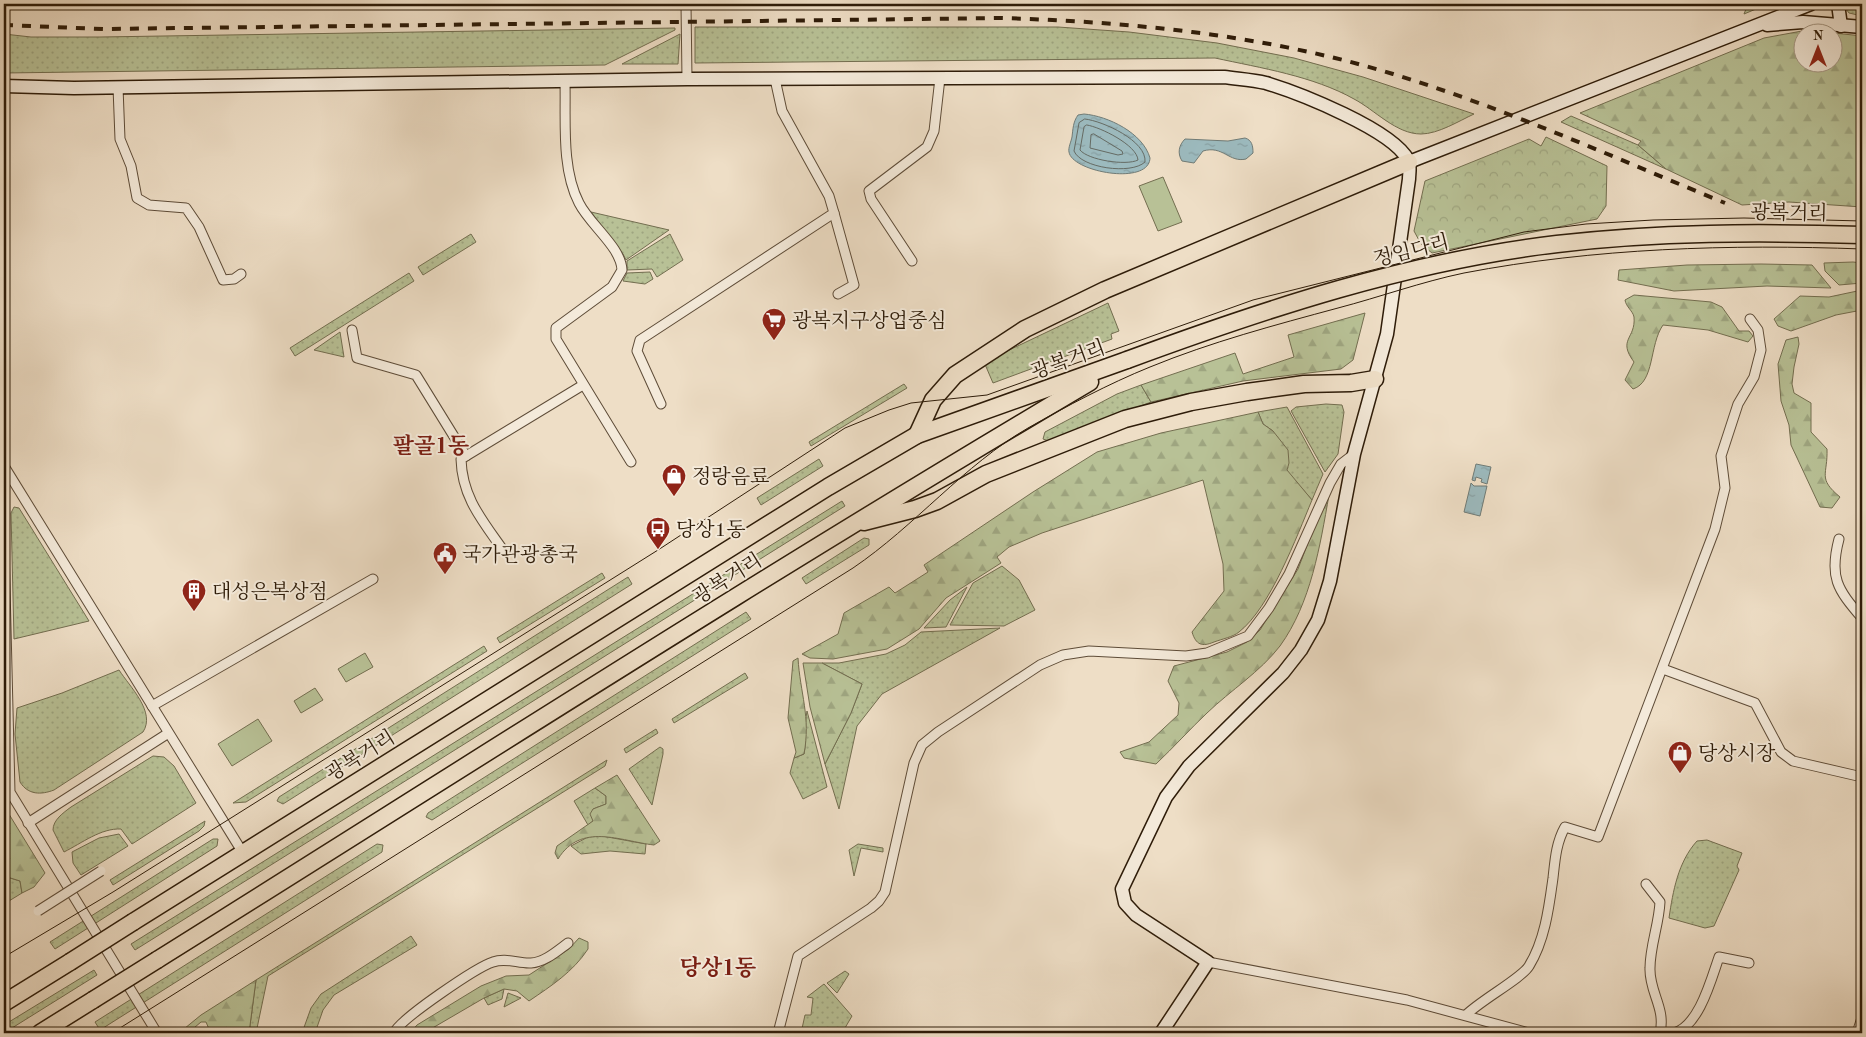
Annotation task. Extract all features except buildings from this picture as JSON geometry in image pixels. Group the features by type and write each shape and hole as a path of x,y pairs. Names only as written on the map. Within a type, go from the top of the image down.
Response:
{"highway":[{"path":"917,435 933,400 955,375 1025,329 1105,290 1409,162"},
{"name":"광복거리","path":"1716,233 1862,234"},
{"name":"정임다리","path":"1127,360 1258,314 1423,268 1482,255 1556,244 1716,233"},
{"name":"광복거리","path":"4,1003 828,487 917,435 1127,360"},
{"name":"광복거리","path":"40,1033 852,525 980,446 1127,360"},
{"path":"852,525 883,518 936,501 986,474 1125,419 1192,402 1247,392 1304,384 1351,383 1375,380"}],"street":[{"path":"686,4 687,80"},
{"path":"1409,162 1811,4"},
{"path":"1838,4 1840,22"},
{"path":"1754,26 1794,23"},
{"path":"1844,26 1862,27"},
{"path":"4,86 118,87 775,79 1224,77 1264,83 1300,95 1398,145 1409,162 1399,264 1387,334 1354,454 1330,581 1318,620 1301,650 1283,673 1262,696 1189,766 1166,797 1122,889 1125,904 1136,915 1208,962 1330,984 1466,1015 1528,1033"},
{"path":"912,261 869,191 927,147 934,131 940,78"},
{"path":"775,79 782,111 829,196 834,213 854,285 838,294"},
{"path":"565,82 570,180 578,203 593,226 619,255 622,270 612,287 556,328 556,339 631,462"},
{"path":"118,87 120,138 131,166 137,198 149,205 186,208 199,227 223,280 234,279 240,274"},
{"path":"661,404 637,351 640,340 834,213"},
{"path":"1466,1015 1478,1003 1528,968 1535,955 1549,912 1558,839 1565,827 1598,837 1715,530 1725,488 1721,456 1738,404 1747,391 1758,361 1761,339 1758,330 1750,319"},
{"path":"352,330 357,358 416,375 466,456"},
{"path":"503,550 479,516 462,480 461,459 583,385"},
{"path":"778,1033 798,956 871,908 879,901 884,892 914,763 922,745 938,732 1040,665 1063,654 1089,651 1186,656 1207,653 1248,636 1269,608 1290,574 1330,483 1341,464 1354,454"},
{"path":"4,466 152,706 167,734 243,853"},
{"path":"1838,539 1833,561 1835,579 1862,618"},
{"path":"4,546 10,792"},
{"path":"152,706 373,579"},
{"path":"1663,668 1755,703 1781,752 1793,762 1862,777"},
{"path":"28,823 167,734"},
{"path":"4,784 157,1033"},
{"path":"38,910 101,871"},
{"path":"1646,884 1660,902 1659,922 1650,968 1651,980 1660,1004 1662,1024 1660,1033"},
{"path":"394,1033 396,1028 418,1009 493,962 511,961 530,964 542,960 568,943"},
{"path":"1674,1033 1688,1026 1698,1010 1719,957 1749,962"},
{"path":"1160,1033 1208,962"},
{"path":"1857,1033 1862,1018"}],"green space":[{"path":"1748,4 1768,4 1744,14"},
{"path":"1845,4 1862,4 1862,16 1849,13"},
{"path":"695,27 1058,27 1129,32 1217,43 1294,58 1363,77 1474,114 1434,132 1412,133 1394,126 1354,99 1321,84 1268,69 1215,58 695,63"},
{"path":"675,28 675,30 605,65 4,73 4,34 31,37 100,37"},
{"path":"1794,32 1794,72 1844,72 1844,34 1862,36 1862,207 1789,202 1742,205 1666,169 1638,145 1641,141 1580,113 1764,38"},
{"path":"680,34 678,64 622,64"},
{"path":"1571,116 1638,145 1666,169 1561,122"},
{"path":"1546,137 1607,166 1606,206 1597,219 1432,253 1421,244 1414,231 1425,181 1529,139 1541,146"},
{"path":"1163,177 1182,222 1158,231 1139,186"},
{"path":"591,212 669,230 626,260"},
{"path":"471,234 476,242 423,275 418,267"},
{"path":"670,234 683,260 657,277 652,269 627,270 627,261"},
{"path":"1824,263 1862,263 1862,283 1839,285 1825,271"},
{"path":"1687,265 1812,265 1831,288 1767,286 1674,291 1618,280 1619,270"},
{"path":"650,272 653,279 645,284 623,281 627,273"},
{"path":"409,273 414,281 295,356 290,348"},
{"path":"1862,290 1862,310 1836,315 1791,331 1778,326 1774,319 1800,296 1829,297"},
{"path":"1634,295 1711,302 1722,307 1739,331 1749,331 1753,336 1748,342 1708,330 1663,325 1645,379 1633,389 1625,380 1634,362 1629,354 1627,343 1634,324 1634,317 1625,300"},
{"path":"1108,303 1119,331 1111,334 1112,339 993,383 984,362"},
{"path":"1365,313 1353,360 1341,369 1243,381 1151,402 1141,385 1235,353 1243,374 1294,357 1288,335"},
{"path":"340,332 344,357 314,350"},
{"path":"1798,337 1799,344 1792,384 1794,393 1811,403 1811,432 1827,449 1826,480 1828,485 1840,497 1832,508 1820,507 1791,445 1789,425 1781,401 1778,364 1786,340"},
{"path":"904,384 907,388 811,446 809,442"},
{"path":"1141,385 1151,402 1049,441 1043,439 1045,432 1117,394"},
{"path":"1326,404 1342,405 1344,412 1338,454 1325,472 1291,411 1296,407"},
{"path":"1287,407 1323,474 1312,500 1286,470 1273,431 1263,424 1258,412"},
{"path":"1258,412 1263,424 1273,431 1288,450 1289,463 1287,470 1312,500 1272,589 1250,621 1237,634 1210,644 1200,644 1195,640 1192,632 1224,591 1223,564 1203,480 1042,533 1009,547 997,557 1001,563 946,598 919,629 887,649 833,659 810,658 802,654 838,634 844,613 889,587 895,593 928,572 924,565 1033,492 1097,452 1161,433"},
{"path":"819,459 823,466 761,505 757,498"},
{"path":"1327,493 1329,495 1326,514 1313,574 1291,629 1280,646 1264,664 1207,713 1156,764 1124,758 1120,752 1149,742 1178,715 1179,703 1168,681 1174,666 1227,652 1247,642 1260,630 1298,569"},
{"path":"842,501 845,506 135,950 131,944"},
{"path":"14,507 19,508 89,621 14,639 11,513"},
{"path":"864,538 869,539 869,545 806,584 802,578"},
{"path":"1002,566 1019,580 1035,610 1004,626 950,625 973,583"},
{"path":"602,573 605,578 500,643 497,638"},
{"path":"628,577 632,584 283,804 277,801 279,797"},
{"path":"967,587 946,627 924,628 950,600"},
{"path":"746,612 751,619 432,820 426,817 428,813"},
{"path":"1000,628 882,694 857,726 839,809 825,764 851,713 862,684 822,663 839,663 886,654 905,645 921,632"},
{"path":"484,646 487,651 246,802 233,803"},
{"path":"365,653 373,667 346,682 338,669"},
{"path":"798,658 806,717 806,741 804,754 794,758 796,752 788,718 793,661"},
{"path":"803,663 822,663 862,684 851,713 825,764 810,707"},
{"path":"119,670 144,708 146,724 143,732 54,790 35,793 23,786 20,782 15,734 17,708 62,693"},
{"path":"745,673 748,678 674,723 672,719"},
{"path":"315,688 323,700 301,713 294,701"},
{"path":"807,711 827,787 803,799 790,773 794,758 804,754"},
{"path":"258,719 272,741 232,766 218,744"},
{"path":"656,729 658,733 626,753 624,749"},
{"path":"660,747 663,749 663,754 652,805 629,769"},
{"path":"153,756 164,757 174,766 196,803 132,844 121,829 114,829 99,833 64,852 53,830 53,826 59,817 71,807"},
{"path":"607,760 605,766 268,976 256,1033 249,1033 256,980"},
{"path":"617,775 660,841 654,845 615,838 590,837 578,841 567,848 558,859 555,853 557,846 593,821 590,814 593,809 606,804 606,796 595,788"},
{"path":"595,788 606,796 606,804 593,809 593,821 588,825 574,801"},
{"path":"4,806 45,873 34,887 22,893 20,881 4,876 4,844 8,842 4,838"},
{"path":"205,821 204,826 199,831 113,885 110,880"},
{"path":"119,834 128,846 81,875 73,863 72,852 99,838"},
{"path":"602,836 646,844 645,854 610,851 581,854 571,846 588,837"},
{"path":"213,839 218,839 217,846 55,949 50,942"},
{"path":"1707,840 1742,853 1737,866 1739,870 1714,926 1705,928 1669,918 1677,877 1685,858 1697,841"},
{"path":"377,844 383,845 382,852 100,1030 95,1022"},
{"path":"858,844 883,848 883,852 861,848 854,876 849,850"},
{"path":"4,876 20,881 22,893 4,904"},
{"path":"411,936 417,945 334,995 323,1010 315,1033 302,1033 311,1008 321,994"},
{"path":"579,938 588,942 588,949 576,965 529,1001 517,991 504,989 484,998 424,1033 410,1033 417,1025 481,986 506,976 529,975 569,949"},
{"path":"94,970 97,975 4,1033 4,1025"},
{"path":"845,971 849,974 837,993 827,983"},
{"path":"256,980 249,1033 228,1033 209,1029 206,1022 201,1022 188,1033 179,1033 201,1015"},
{"path":"824,984 852,1016 842,1033 825,1030 820,1033 801,1033 805,1015 811,1015 813,998 807,997"},
{"path":"504,989 502,999 488,1005 484,998"},
{"path":"508,993 521,998 504,1007"}],"water":[{"path":"1084,114 1114,122 1132,134 1146,149 1150,158 1146,167 1137,172 1125,174 1110,173 1096,170 1073,159 1069,152 1069,147 1075,120 1078,115"},
{"path":"1245,138 1251,142 1253,150 1253,153 1246,159 1235,159 1216,150 1210,150 1203,151 1194,163 1182,161 1179,152 1180,146 1185,139 1228,141"},
{"path":"1476,464 1491,467 1487,484 1481,482 1482,479 1476,477 1475,481 1472,480"},
{"path":"1471,483 1474,486 1487,486 1480,516 1464,512"}],"tram line":[{"path":"4,957 113,892 658,550 845,428 889,410 911,403 987,395 1253,300 1524,232 1586,224 1653,220 1744,218 1862,221"},
{"path":"112,1033 853,568 898,534 982,460 1028,428 1103,388 1134,374 1173,358 1243,334 1464,273 1563,258 1613,253 1763,247 1862,249"}],"railway":[{"path":"4,25 103,29 1001,18 1150,27 1248,40 1297,49 1393,74 1519,118 1725,203"}],"place":[{"name":"광복지구상업중심","path":"774,341"},
{"name":"정랑음료","path":"674,497"},
{"name":"당상1동","path":"658,550"},
{"name":"국가관광총국","path":"445,575"},
{"name":"대성은복상점","path":"194,612"},
{"name":"당상시장","path":"1680,774"}],"district":[{"name":"팔골1동","path":"431,445"},
{"name":"당상1동","path":"718,967"}]}
